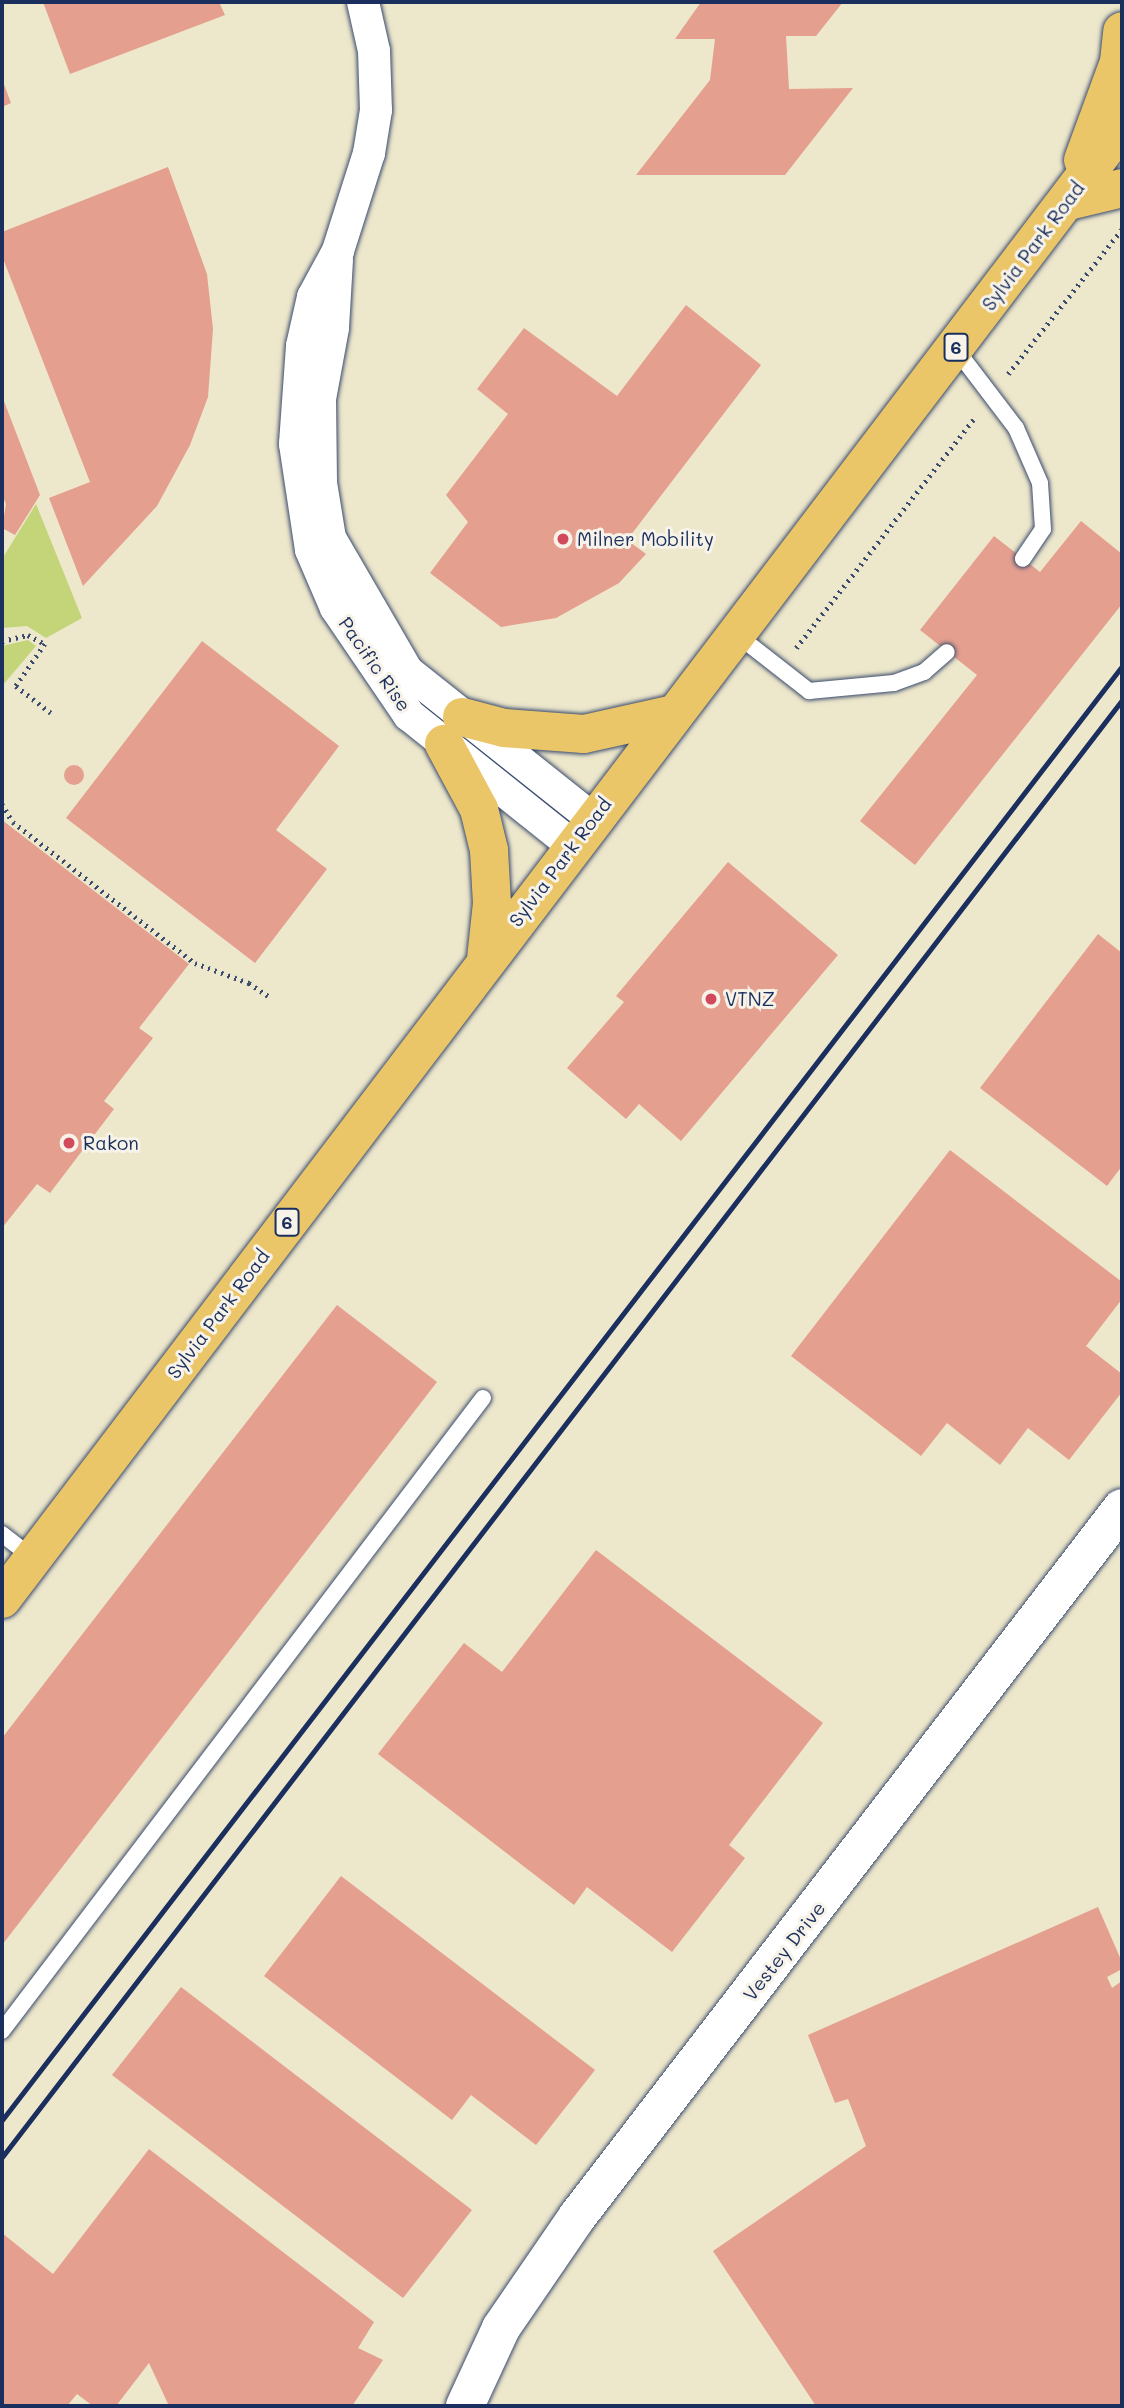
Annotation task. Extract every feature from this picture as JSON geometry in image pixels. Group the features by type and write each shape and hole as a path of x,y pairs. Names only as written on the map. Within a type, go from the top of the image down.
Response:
{"main road":[{"path":"1068,201 1119,62 1122,31"},
{"name":"Sylvia Park Road","path":"2,1599 582,832 1068,201 1122,127"},
{"path":"1068,201 1122,188"},
{"path":"486,959 492,903 489,850 479,809 453,731 503,728 584,734 674,714"}],"street":[{"name":"Pacific Rise","path":"363,2 374,51 376,110 369,153 338,251 333,328 320,399 321,483 330,538 407,671 453,731 582,832"},
{"name":"Vestey Drive","path":"466,2406 501,2328 577,2217 1122,1508"}],"lane":[{"path":"955,348 1016,428 1040,483 1043,529 1023,559"},
{"path":"736,634 808,691 894,683 924,672 947,653"},
{"path":"2,2031 483,1398"},
{"path":"2,1534 33,1558"}],"path":[{"path":"776,666 800,644 1122,229"},
{"path":"2,641 29,635 45,644 16,686 51,713"},
{"path":"2,804 13,822 195,963 249,983 268,996"}],"green space":[{"path":"36,504 82,618 46,638 27,626 2,628 2,559"},
{"path":"28,640 36,646 2,686 2,646"}],"building":[{"path":"43,2 219,2 225,15 70,74"},
{"path":"701,2 843,2 816,36 786,36 789,89 853,88 785,175 636,175 710,80 715,39 675,39"},
{"path":"2,79 11,103 2,107"},
{"path":"168,167 207,274 213,329 208,397 190,445 157,506 83,586 49,498 90,482 2,256 2,232"},
{"path":"686,305 761,365 627,540 646,554 619,583 556,618 501,627 430,573 468,522 446,495 508,414 477,389 524,328 617,396"},
{"path":"2,396 40,495 15,535 2,528 6,504 2,494"},
{"path":"1081,521 1122,554 1122,604 915,865 860,821 977,675 920,630 994,536 1040,572"},
{"path":"202,641 339,746 276,830 327,869 255,963 66,818"},
{"path":"74,765 81,768 84,775 81,782 74,785 67,782 64,775 67,768"},
{"path":"2,820 189,964 139,1028 153,1038 104,1101 114,1109 50,1193 37,1184 2,1228"},
{"name":"VTNZ","path":"728,862 838,955 681,1141 639,1104 626,1119 567,1068 624,1002 616,996"},
{"path":"1098,934 1122,953 1122,1166 1107,1186 980,1088"},
{"path":"950,1150 1122,1282 1122,1299 1086,1346 1122,1374 1122,1392 1069,1460 1028,1428 1000,1465 947,1423 921,1456 791,1356"},
{"path":"337,1305 437,1382 2,1945 2,1738"},
{"path":"596,1550 823,1723 729,1845 745,1858 672,1952 587,1887 574,1905 378,1754 464,1643 502,1672"},
{"path":"341,1876 595,2070 536,2145 471,2095 452,2120 264,1976"},
{"path":"1098,1907 1122,1962 1122,1969 1107,1977 1112,1988 1122,1981 1122,2406 816,2406 713,2251 866,2146 848,2099 835,2103 808,2035"},
{"path":"181,1987 472,2210 403,2298 112,2075"},
{"path":"149,2149 374,2322 358,2348 383,2360 352,2406 169,2406 149,2363 116,2406 93,2406 77,2394 67,2406 2,2406 2,2233 53,2274"}],"railway":[{"path":"2,2120 1122,666"},
{"path":"2,2157 1122,700"}],"place":[{"name":"Milner Mobility","path":"563,539"},
{"name":"VTNZ","path":"711,999"},
{"name":"Rakon","path":"69,1143"}]}
